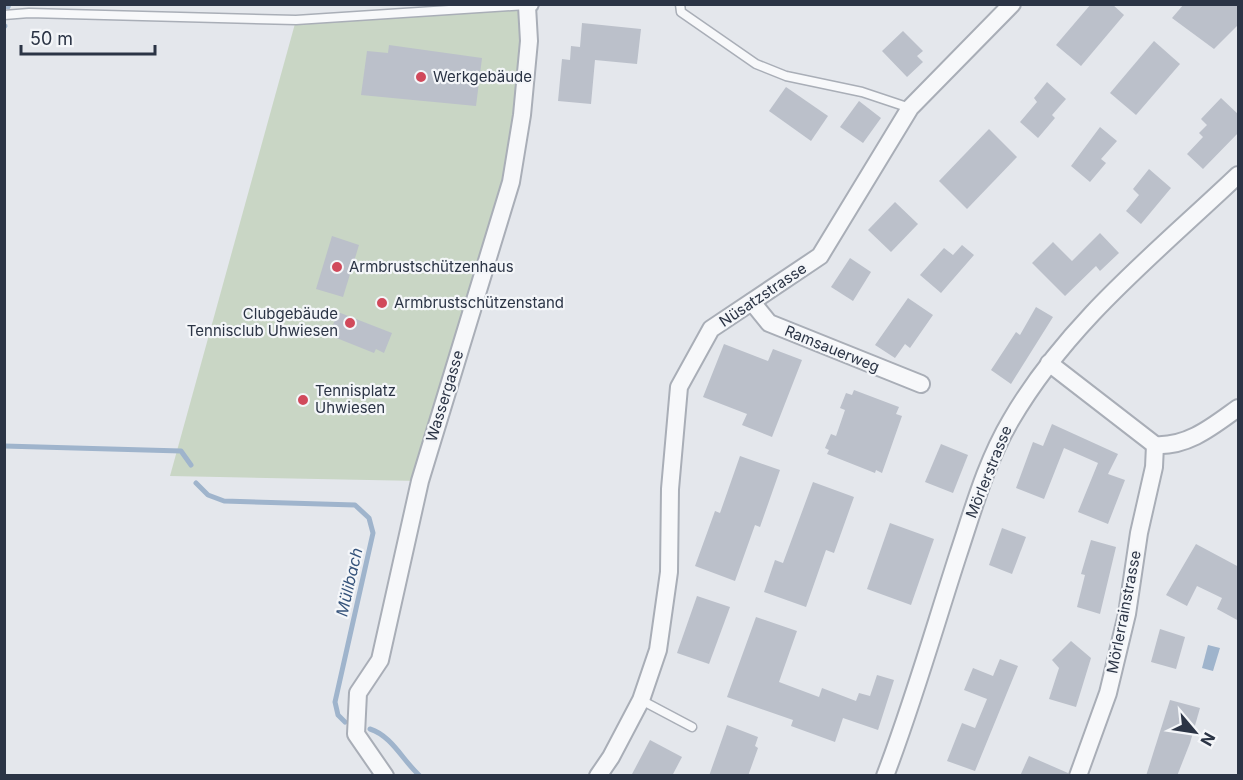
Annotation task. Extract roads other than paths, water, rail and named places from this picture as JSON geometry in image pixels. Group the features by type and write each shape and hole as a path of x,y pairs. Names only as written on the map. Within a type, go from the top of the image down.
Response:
{"street":[{"name":"Nüsatzstrasse","path":"598,776 611,757 641,699 658,650 669,573 670,489 679,387 711,329 820,256 910,108 1012,4"},
{"name":"Wassergasse","path":"385,776 356,734 358,693 380,660 420,481 511,182 522,115 529,41 528,5"},
{"name":"Mörlerstrasse","path":"885,776 987,471 1010,421 1049,363 1083,321 1239,175"},
{"name":"Ramsauerweg","path":"752,302 769,323 921,384"},
{"path":"1049,363 1155,445 1171,446 1198,436 1239,408"},
{"name":"Mörlerrainstrasse","path":"1078,776 1108,693 1127,614 1155,445"}],"lane":[{"path":"680,4 681,12 756,64 786,76 862,92 910,108"},
{"path":"4,15 29,13 296,20 528,5"},
{"path":"641,699 692,727"}],"water":[{"path":"1208,645 1220,648 1213,671 1202,668"}],"waterway":[{"name":"Mülibach","path":"4,446 181,451 191,465"},
{"name":"Mülibach","path":"196,483 208,495 224,501 355,505 369,518 373,533 335,702 338,715 345,722"},
{"name":"Mülibach","path":"370,729 385,737 420,776"}],"place":[{"name":"Werkgebäude","path":"421,77"},
{"name":"Armbrustschützenhaus","path":"337,267"},
{"name":"Armbrustschützenstand","path":"382,303"},
{"name":"Clubgebäude Tennisclub Uhwiesen","path":"350,323"},
{"name":"Tennisplatz Uhwiesen","path":"303,400"}]}
